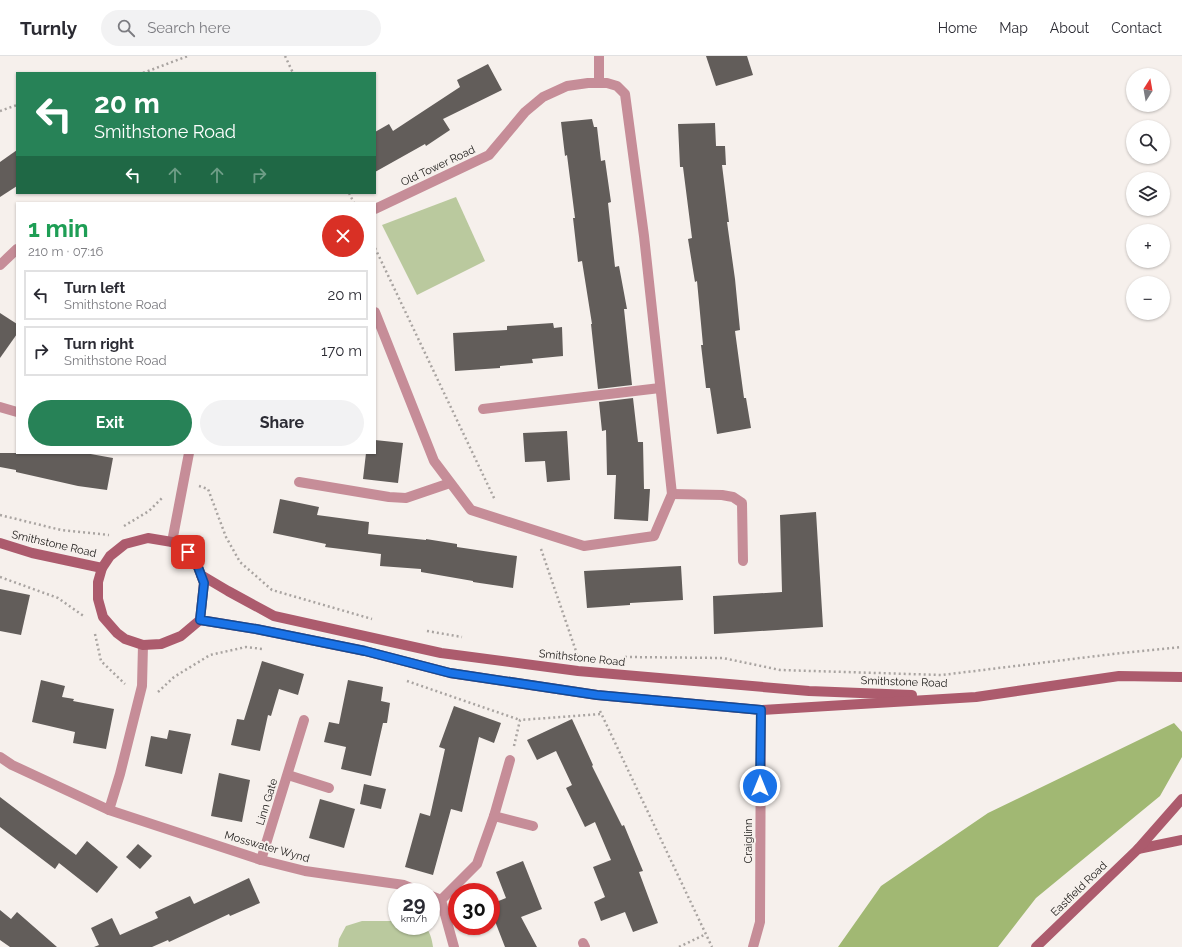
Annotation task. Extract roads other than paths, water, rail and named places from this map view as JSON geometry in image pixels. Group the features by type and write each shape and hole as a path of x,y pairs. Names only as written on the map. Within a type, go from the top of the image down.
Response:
{"street":[{"path":"599,56 599,82"},
{"name":"Old Tower Road","path":"376,209 489,155 525,112 543,97 567,86 599,82 617,86 625,94 644,236 660,388"},
{"path":"0,265 16,250"},
{"path":"376,315 434,461 471,510 584,546 654,536 672,494 660,388 483,409"},
{"path":"0,407 16,412"},
{"path":"172,542 189,454"},
{"path":"299,482 389,497 406,498 450,482"},
{"path":"672,494 722,495 733,497 742,503 744,561"},
{"name":"Smithstone Road","path":"148,538 172,542 188,552 195,559 204,583 200,620 181,636 161,644 143,645 125,639 117,633 103,617 98,599 98,582 102,568 110,556 125,544 148,538"},
{"name":"Smithstone Road","path":"0,544 32,553 102,568"},
{"name":"Smithstone Road","path":"201,575 274,616 441,653 578,670 801,691 976,697"},
{"name":"Smithstone Road","path":"200,620 256,629 365,651 450,673 597,695 761,710 976,697 1119,676 1182,677"},
{"path":"109,810 120,774 142,686 143,645"},
{"name":"Craiglinn","path":"753,947 760,922 761,710"},
{"name":"Linn Gate","path":"261,860 304,720"},
{"name":"Mosswater Wynd","path":"0,757 12,765 109,810 261,860 305,871 390,883"},
{"path":"454,947 441,900 477,864 494,816 510,760"},
{"name":"Linn Gate","path":"288,774 329,788"},
{"name":"Eastfield Road","path":"1036,947 1138,849 1182,799"},
{"path":"494,816 534,826"},
{"path":"1138,849 1182,840"}]}
